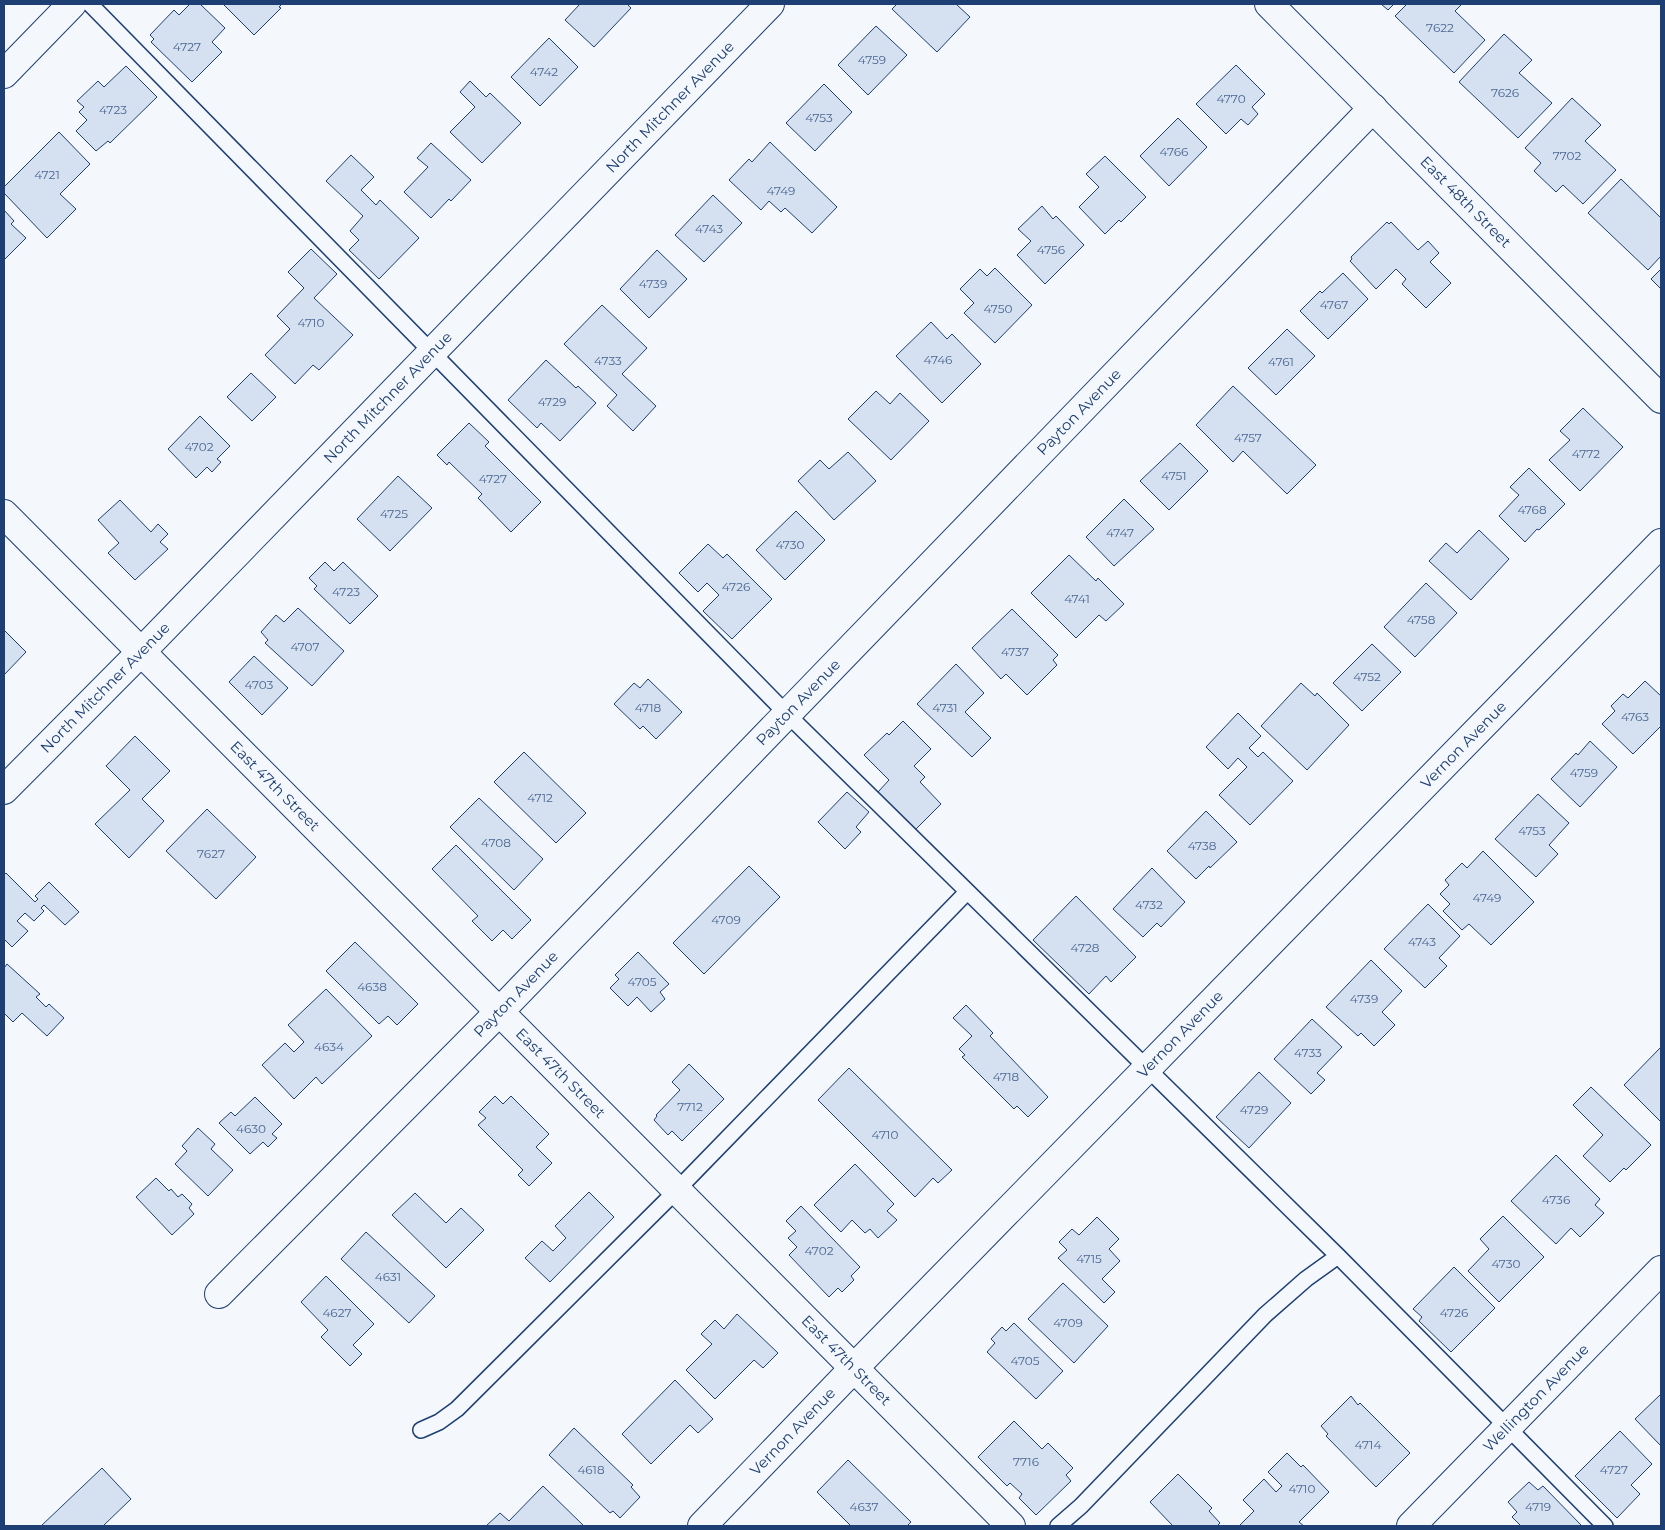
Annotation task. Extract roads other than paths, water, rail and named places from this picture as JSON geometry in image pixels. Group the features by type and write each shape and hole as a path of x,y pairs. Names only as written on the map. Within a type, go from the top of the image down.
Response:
{"street":[{"path":"4,74 72,4"},
{"name":"North Mitchner Avenue","path":"4,790 141,652 770,4"},
{"name":"East 48th Street","path":"1270,4 1661,399"},
{"name":"Payton Avenue","path":"219,1294 498,1012 1374,108"},
{"name":"East 47th Street","path":"4,514 1011,1526"},
{"name":"Vernon Avenue","path":"702,1526 854,1368 1661,543"},
{"name":"Wellington Avenue","path":"1411,1526 1661,1270"}],"lane":[{"path":"90,4 786,714 1338,1256 1605,1526"},
{"path":"421,1430 439,1422 457,1409 677,1190 967,892"},
{"path":"1058,1526 1088,1499 1265,1315 1306,1279 1338,1256"}]}
